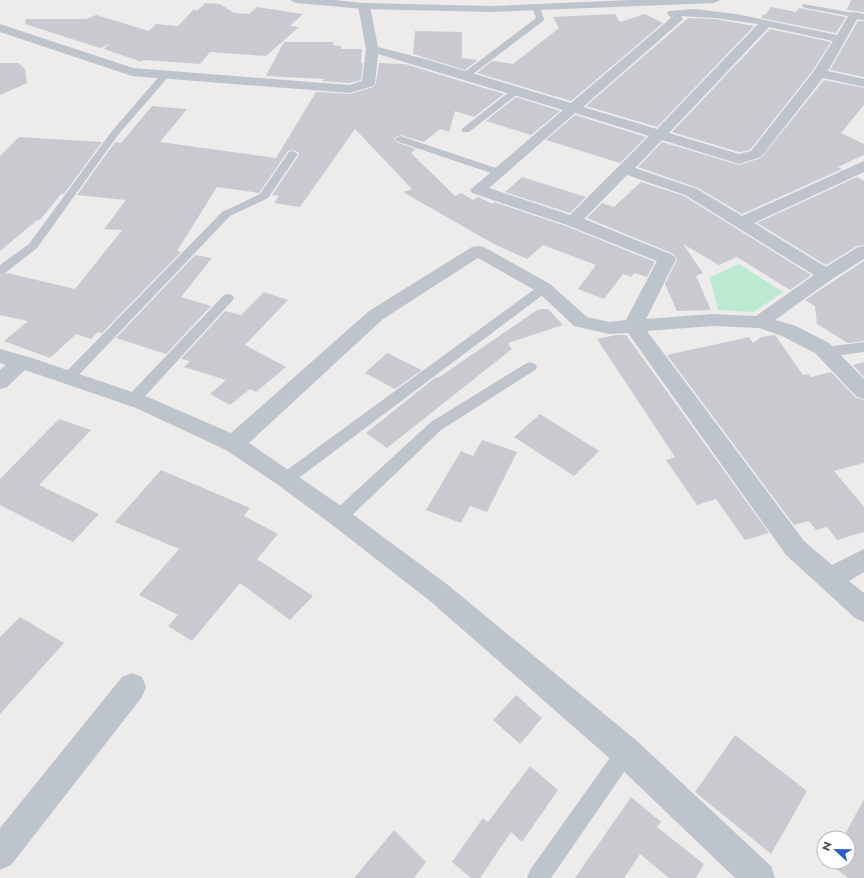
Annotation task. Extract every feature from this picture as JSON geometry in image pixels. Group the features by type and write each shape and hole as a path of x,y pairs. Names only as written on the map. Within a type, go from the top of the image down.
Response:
{"street":[{"path":"296,0 364,6 492,9 714,0"},
{"path":"633,326 667,259 573,221 478,190 677,19 673,12 664,3"},
{"path":"0,28 132,72 350,89 368,84 372,49 364,6"},
{"path":"673,12 697,12 752,16 765,24 840,40"},
{"path":"372,49 739,159 756,154 820,73 840,40 859,16"},
{"path":"573,221 659,135 765,24"},
{"path":"820,73 864,83"},
{"path":"742,223 864,166"},
{"path":"624,169 691,192 826,275"},
{"path":"234,444 376,315 478,250 544,288 581,322 609,328 712,320 760,322 789,331 822,348 864,392"},
{"path":"760,322 826,275 864,252"},
{"path":"633,326 795,548 864,610"},
{"path":"0,356 22,362 132,400 234,444 286,479 440,593 626,752 760,878"},
{"path":"0,382 22,362"},
{"path":"829,578 864,560"},
{"path":"0,854 132,687"}],"lane":[{"path":"806,6 859,16"},
{"path":"466,76 540,18 536,7"},
{"path":"0,271 33,246 115,133 166,74"},
{"path":"466,130 516,91"},
{"path":"400,139 498,172"},
{"path":"68,378 226,214 264,196 292,154"},
{"path":"286,479 544,288"},
{"path":"132,400 228,298"},
{"path":"825,352 864,347"},
{"path":"339,517 436,426 530,367"},
{"path":"538,878 626,752"}],"green space":[{"path":"739,264 783,292 754,312 718,310 710,277"}],"building":[{"path":"851,0 864,0 864,12 847,10"},
{"path":"205,3 220,4 234,13 249,14 257,7 303,14 290,26 299,27 266,56 210,52 200,64 143,60 142,62 104,49 109,44 100,48 25,24 26,19 86,19 96,15 149,31 156,24 178,26 193,10 198,10"},
{"path":"771,7 796,12 799,8 846,17 836,33 761,18"},
{"path":"615,14 620,22 645,14 663,23 571,101 477,73 492,61 513,64 559,28 553,17"},
{"path":"688,18 715,19 754,26 657,127 586,106"},
{"path":"858,21 864,21 864,77 830,70"},
{"path":"770,29 831,42 813,70 750,150 739,152 672,132"},
{"path":"415,31 462,32 462,58 478,60 465,70 413,54"},
{"path":"284,42 334,42 333,45 341,46 341,49 362,49 361,63 363,63 361,80 349,83 322,81 324,79 266,76"},
{"path":"0,63 18,63 25,69 27,83 0,95"},
{"path":"379,63 405,64 504,94 474,117 455,111 449,132 440,129 424,142 400,135 394,139 396,142 416,149 411,153 455,196 461,193 473,200 478,197 493,204 494,202 566,226 655,262 647,277 634,273 631,277 623,274 604,299 578,289 596,265 543,245 527,259 492,243 403,192 412,189 355,129 300,207 274,203 279,196 272,195 299,155 299,153 294,150 288,151 259,193 217,187 177,251 181,252 102,333 98,332 91,339 76,334 50,358 4,341 28,321 0,315 0,276 7,273 75,289 122,230 104,229 126,200 77,195 115,142 121,143 152,106 187,109 160,142 276,158 316,92 350,94 373,87 376,83"},
{"path":"824,80 864,88 864,105 841,133 864,144 864,155 838,167 842,169 742,214 698,188 638,167 662,142 739,165 761,158"},
{"path":"516,97 560,111 531,135 486,121"},
{"path":"575,115 646,137 620,163 546,140"},
{"path":"19,137 102,142 64,194 61,194 40,220 37,220 0,251 0,156"},
{"path":"522,177 586,197 570,213 505,192"},
{"path":"857,177 864,181 864,245 857,246 826,265 757,223"},
{"path":"641,182 684,196 811,275 790,290 737,257 719,265 683,244 703,273 696,276 711,310 677,311 665,284 677,260 674,254 587,218 602,203 614,207"},
{"path":"195,255 212,258 181,297 211,306 166,354 116,338"},
{"path":"864,261 864,341 848,343 817,324 815,306 805,300"},
{"path":"264,292 288,300 245,345 286,367 256,392 250,389 230,405 210,394 226,380 184,367 190,361 181,359 225,311 241,315"},
{"path":"548,309 563,325 508,343 512,349 387,448 366,433 436,377 438,378 537,310"},
{"path":"616,335 626,335 769,533 745,540 716,499 697,505 666,460 675,457 597,339"},
{"path":"775,335 803,375 808,374 811,377 831,372 856,398 864,400 864,463 834,471 864,507 864,532 837,540 827,527 816,530 809,521 794,525 667,355 749,337 753,343 761,337"},
{"path":"387,353 422,370 395,389 365,373"},
{"path":"864,362 864,377 853,365"},
{"path":"540,414 599,451 574,476 514,437"},
{"path":"59,419 91,430 39,485 99,514 73,542 0,505 0,479"},
{"path":"482,440 517,452 487,512 470,506 461,523 426,510 461,451 473,456"},
{"path":"161,470 250,508 244,516 278,534 257,559 313,596 290,620 240,583 192,641 168,626 178,615 139,595 179,549 115,522"},
{"path":"20,617 64,643 0,714 0,637"},
{"path":"516,695 542,718 520,744 493,720"},
{"path":"735,735 807,791 771,854 695,792"},
{"path":"530,766 558,790 522,842 511,832 480,878 471,878 452,862 483,818 488,822"},
{"path":"631,797 661,822 657,827 704,864 696,878 669,878 640,854 624,878 575,878"},
{"path":"864,799 864,878 848,878 838,870 856,870 856,830 847,830"},
{"path":"394,830 426,862 414,878 354,878"}]}
